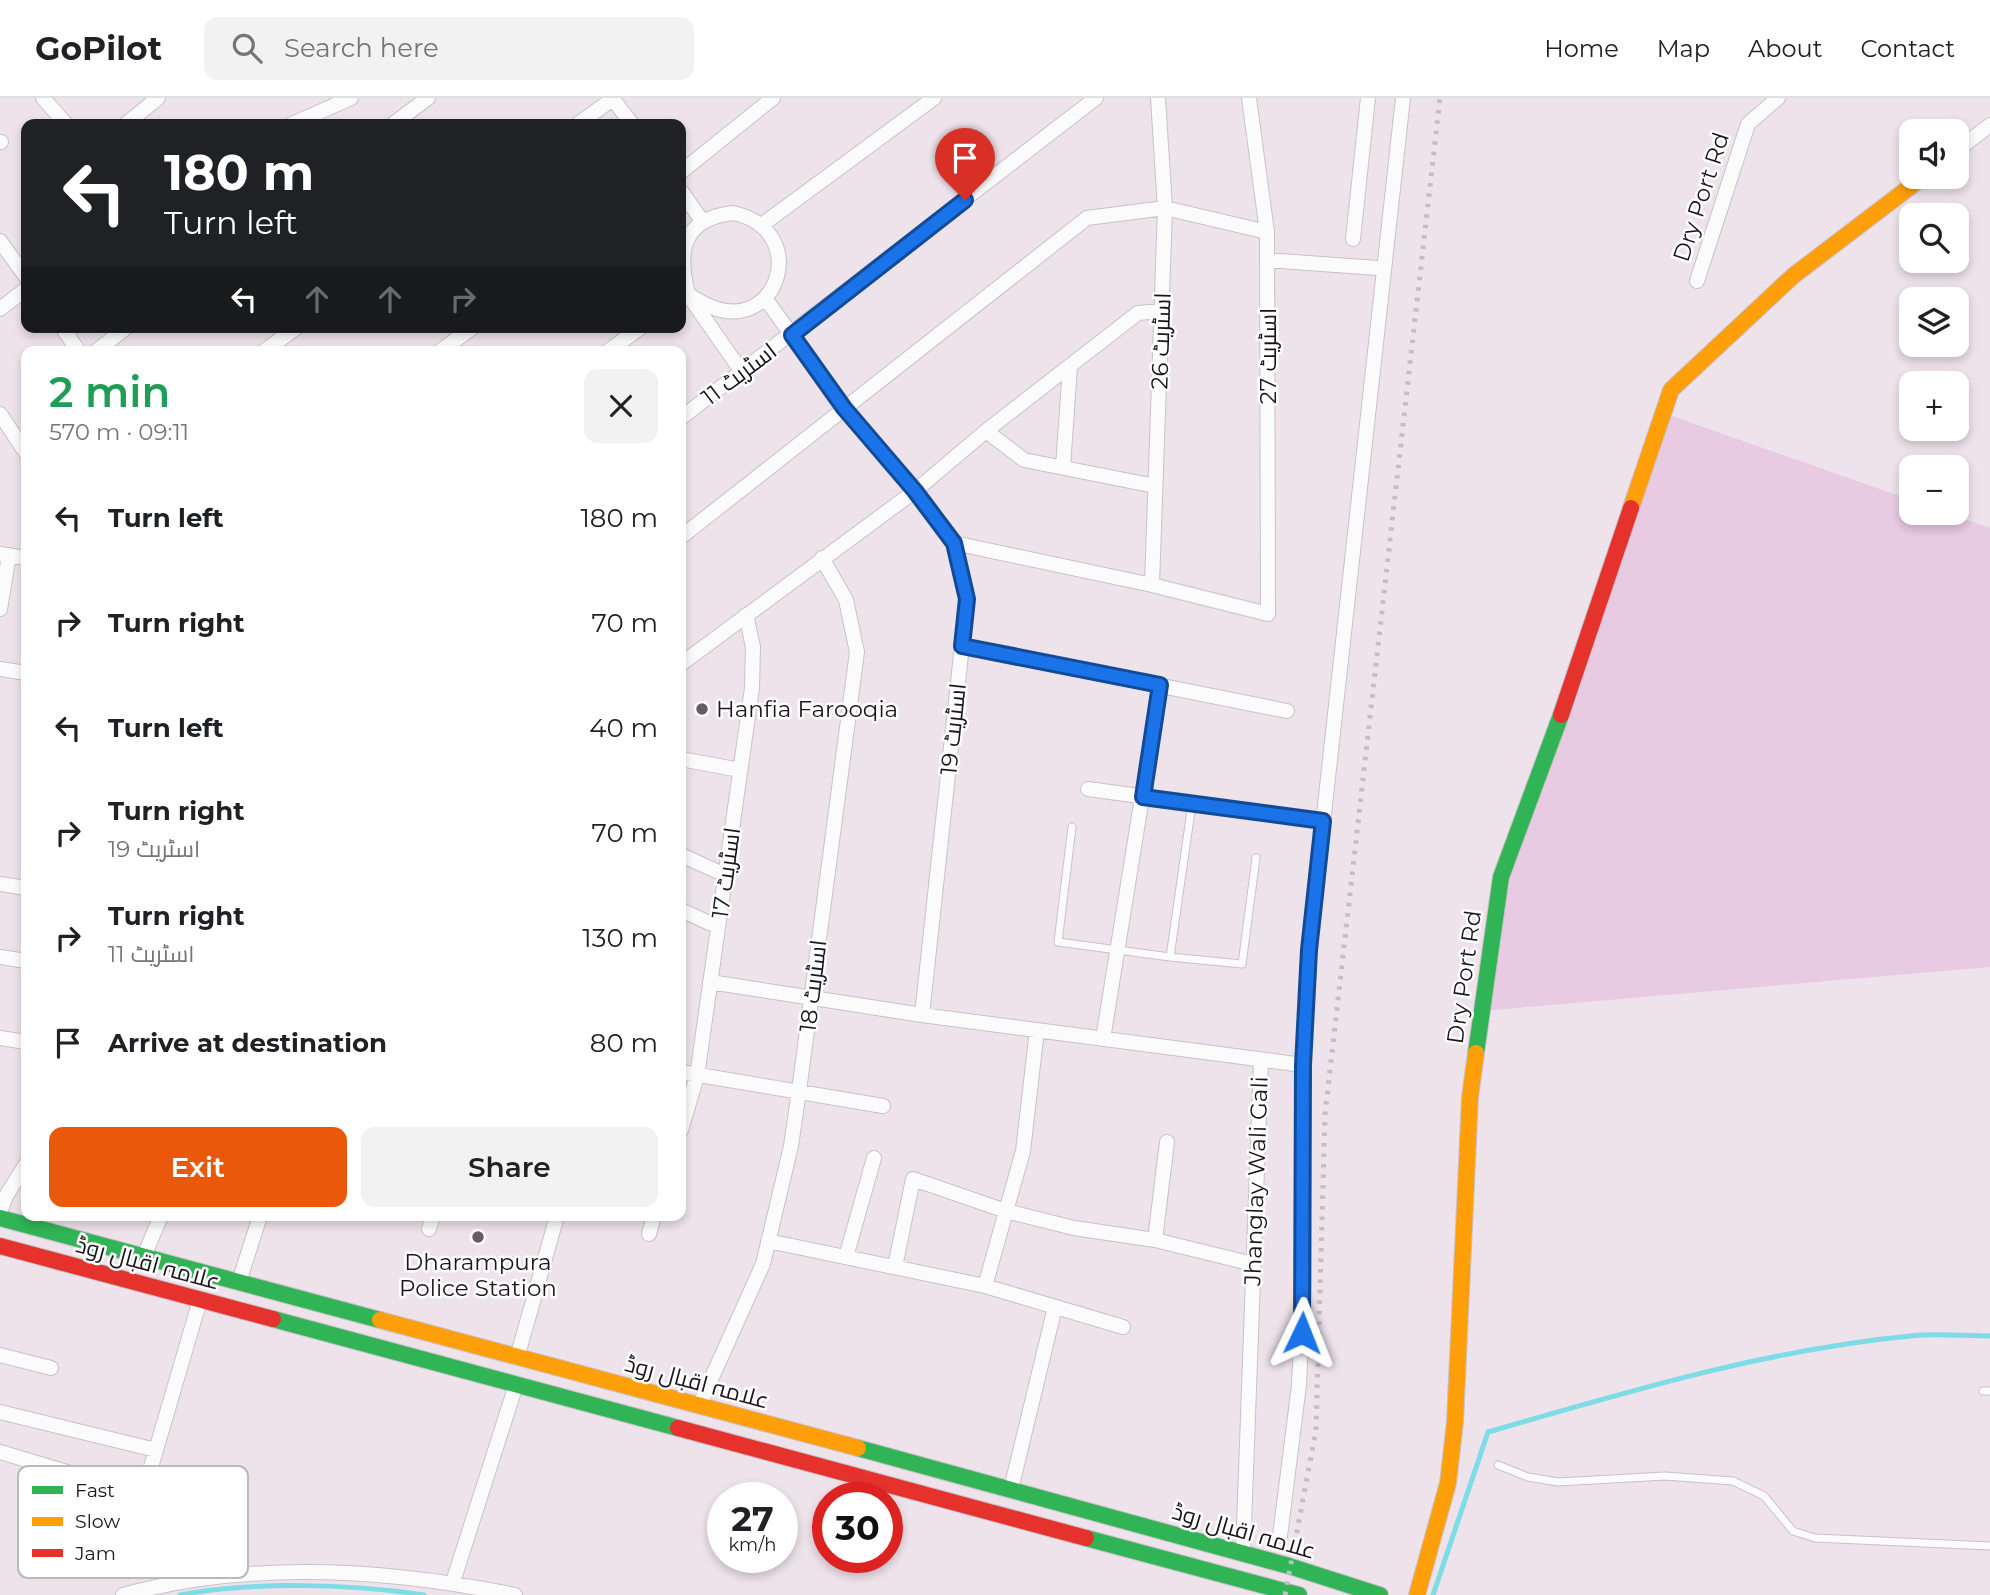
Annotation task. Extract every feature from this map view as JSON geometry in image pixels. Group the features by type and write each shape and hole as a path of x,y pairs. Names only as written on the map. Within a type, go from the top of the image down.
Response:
{"main road":[{"name":"Dry Port Rd","path":"1417,1595 1448,1483 1455,1422 1470,1097 1501,877 1553,739 1671,390 1793,276 1907,189"},
{"name":"علامہ اقبال روڈ","path":"0,1215 80,1240 1011,1489 1243,1553 1380,1595"},
{"path":"72,1267 80,1240"},
{"name":"علامہ اقبال روڈ","path":"0,1246 769,1454 1262,1591 1299,1595"},
{"path":"769,1454 775,1427"}],"street":[{"path":"43,98 62,119"},
{"path":"132,119 158,98"},
{"path":"303,119 351,98"},
{"path":"400,119 428,98"},
{"path":"585,119 613,98 628,119"},
{"path":"686,168 774,98"},
{"path":"762,224 934,98"},
{"name":"اسٹریٹ 11","path":"686,414 1096,98"},
{"name":"اسٹریٹ 26","path":"1152,585 1165,208 1158,98"},
{"name":"اسٹریٹ 27","path":"1152,585 1268,614 1267,232 1250,98"},
{"path":"1353,239 1368,98"},
{"path":"1280,1536 1300,1371 1304,1281 1303,1065 1309,950 1403,98"},
{"name":"Dry Port Rd","path":"1697,281 1748,124 1778,98"},
{"path":"1969,141 1990,125"},
{"path":"686,198 703,222"},
{"path":"686,533 1087,218 1165,208 1267,232"},
{"path":"686,242 703,222 717,215 733,213 749,216 762,224 773,237 779,252 780,269 775,285 765,298 751,307 735,311 719,310 686,294"},
{"path":"0,241 21,270"},
{"path":"1267,260 1377,268"},
{"path":"0,309 21,293"},
{"path":"686,297 742,372"},
{"name":"اسٹریٹ 19","path":"765,298 844,408 915,491 954,543 967,599 922,1014"},
{"path":"686,660 915,491 986,431 1138,313 1162,311"},
{"path":"103,346 119,333"},
{"path":"271,346 289,333"},
{"path":"447,346 464,333"},
{"path":"615,346 633,333"},
{"path":"1063,467 1070,366"},
{"path":"0,414 21,446"},
{"path":"986,431 1024,460 1156,486"},
{"path":"954,543 1152,585"},
{"path":"0,609 5,554"},
{"name":"اسٹریٹ 18","path":"699,1406 762,1264 791,1146 799,1091 857,652 846,600 822,558"},
{"name":"اسٹریٹ 17","path":"686,1113 697,1076 752,688 753,648 746,615"},
{"path":"962,646 1287,710"},
{"path":"0,669 21,672"},
{"path":"1103,1039 1160,685"},
{"path":"686,760 740,770"},
{"path":"1088,789 1323,821"},
{"path":"686,857 726,875"},
{"path":"0,884 21,887"},
{"path":"686,912 718,927"},
{"path":"0,957 21,960"},
{"path":"710,982 922,1014 1303,1065"},
{"path":"985,1286 1023,1151 1037,1030"},
{"path":"0,1038 21,1041"},
{"name":"Jhanglay Wali Gali","path":"1243,1553 1261,1060"},
{"path":"686,1073 883,1106"},
{"path":"1155,1240 1167,1142"},
{"path":"846,1257 874,1158"},
{"path":"0,1215 3,1194 21,1171"},
{"path":"895,1267 913,1180 1006,1211 1073,1228 1155,1240 1253,1264"},
{"path":"144,1256 158,1221"},
{"path":"239,1282 258,1221"},
{"path":"517,1358 556,1221"},
{"path":"649,1234 653,1221"},
{"path":"768,1241 985,1286 1123,1327"},
{"path":"151,1466 200,1300"},
{"path":"1011,1489 1055,1307"},
{"path":"0,1355 51,1368"},
{"path":"453,1582 516,1385"},
{"path":"0,1412 156,1450"},
{"path":"0,1452 47,1466"},
{"path":"123,1595 301,1572 408,1577 453,1582 514,1595"}],"lane":[{"path":"1170,957 1192,804"},
{"path":"1072,827 1058,942 1242,964 1256,858"},
{"path":"1498,1465 1528,1477 1558,1482 1665,1476 1733,1481 1764,1496 1793,1531 1815,1538 1990,1546"}],"shaded area":[{"path":"1663,413 1899,496 1899,525 1969,525 1969,521 1990,528 1990,967 1482,1011 1501,877"}],"waterway":[{"path":"1433,1595 1488,1432 1697,1374 1802,1351 1920,1335 1990,1336"},
{"path":"180,1595 270,1586 334,1586 424,1595"}],"railway":[{"path":"1285,1595 1316,1430 1325,1115 1440,98"}],"traffic: fast":[{"path":"1476,1053 1501,877 1561,715"},
{"path":"0,1218 380,1320"},
{"path":"273,1319 678,1428"},
{"path":"858,1448 1289,1566 1380,1595"},
{"path":"1086,1538 1299,1595"}],"traffic: slow":[{"path":"1631,508 1671,390 1793,276 1907,189"},
{"path":"1417,1595 1448,1483 1455,1422 1470,1097 1476,1053"},
{"path":"380,1320 858,1448"}],"traffic: jam":[{"path":"1561,715 1631,508"},
{"path":"0,1246 273,1319"},
{"path":"678,1428 1086,1538"}],"place":[{"name":"Hanfia Farooqia","path":"702,709"},
{"name":"Dharampura Police Station","path":"478,1237"}],"route":[{"path":"965,200 792,335 844,408 915,491 954,543 967,599 962,646 1160,685 1143,797 1323,821 1309,950 1303,1065 1302,1333"}]}
